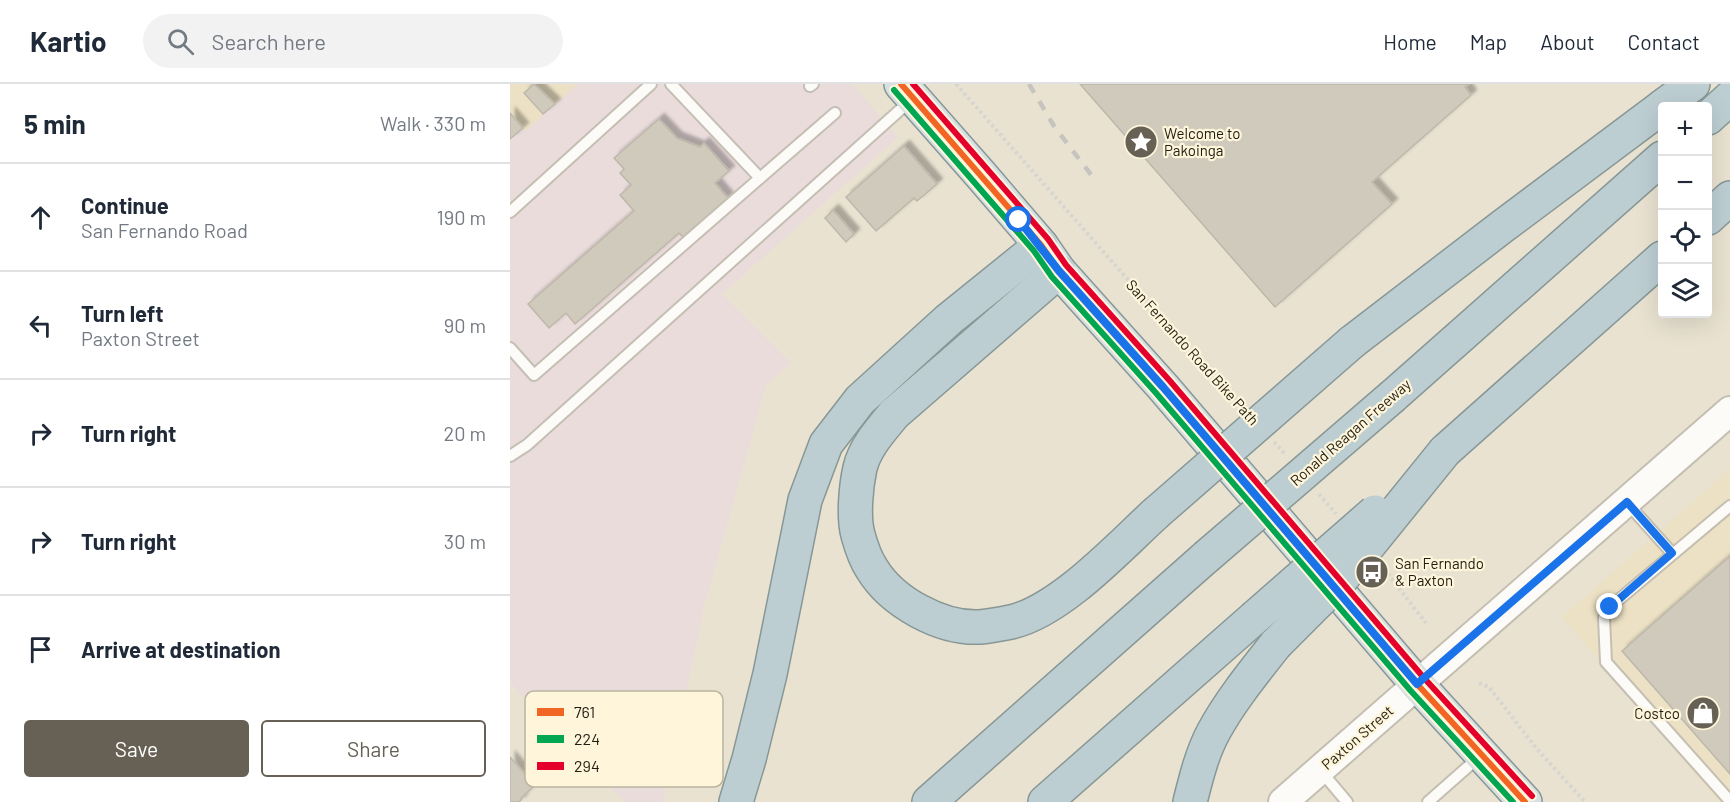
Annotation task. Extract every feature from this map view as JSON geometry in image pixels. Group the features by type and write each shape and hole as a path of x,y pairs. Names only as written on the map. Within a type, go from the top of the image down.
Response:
{"highway":[{"path":"1670,102 1693,84"},
{"path":"1712,114 1730,98"},
{"path":"1050,258 894,414 874,440 861,466 856,502 858,534 872,569 893,595 923,614 950,624 979,627 1013,621 1044,608 1076,585 1352,342 1658,111"},
{"name":"Ronald Reagan Freeway","path":"929,802 1658,162"},
{"path":"1712,214 1730,198"},
{"path":"736,802 770,674 805,500 826,444 860,400 948,320 1050,258"},
{"path":"1045,802 1658,262"},
{"path":"1194,787 1213,732 1240,690 1276,644 1343,577 1445,451"}],"main road":[{"path":"907,91 1417,684 1525,802"}],"street":[{"name":"Paxton Street","path":"1283,802 1730,411"}],"lane":[{"path":"510,212 651,84"},
{"path":"671,84 760,178"},
{"path":"510,456 527,445 907,91"},
{"path":"510,348 534,375 835,113"},
{"path":"1627,502 1672,553"},
{"path":"1730,506 1610,607 1604,618 1606,662 1730,801"},
{"path":"1434,800 1482,754"},
{"path":"1320,770 1347,802"}],"path":[{"name":"San Fernando Road Bike Path","path":"956,84 1224,389 1247,410"},
{"name":"San Fernando Road Bike Path","path":"1270,437 1285,455"},
{"path":"1316,490 1339,517"},
{"path":"1377,561 1426,623"},
{"path":"1479,683 1490,687 1536,748 1585,802"}],"shaded area":[{"path":"510,84 578,84 525,131 510,137"},
{"path":"578,84 852,84 898,137 722,294 791,363 766,385 704,607 686,691 525,691 525,698 510,682 510,137 521,127 525,131"},
{"path":"1730,469 1730,802 1719,802 1562,617"},
{"path":"610,787 666,787 663,802 625,802"}],"building":[{"path":"534,84 555,104 543,114 524,93"},
{"path":"1080,84 1469,84 1465,87 1471,95 1372,182 1392,204 1275,307"},
{"path":"510,113 523,128 510,139"},
{"path":"659,119 677,138 700,147 704,143 729,171 715,183 728,198 683,237 679,233 575,324 566,313 549,328 528,304 634,211 620,195 631,185 620,173 624,169 614,158"},
{"path":"904,146 937,184 917,201 914,198 876,231 846,197"},
{"path":"833,210 854,234 846,242 825,218"},
{"name":"Costco","path":"1730,556 1730,774 1622,651"},
{"path":"510,757 525,774 525,787 533,787 519,802 510,802"}],"railway":[{"path":"1029,84 1054,126 1095,180"}],"transit line":[{"name":"761","path":"901,84 1041,245 1059,271 1163,387 1417,684 1525,802"},
{"name":"294","path":"913,84 1048,239 1066,265 1170,381 1424,678 1532,796"},
{"name":"224","path":"894,90 1034,251 1052,277 1156,393 1410,690 1513,802"}],"place":[{"name":"Welcome to Pakoinga","path":"1141,142"},
{"name":"San Fernando & Paxton","path":"1372,572"},
{"name":"Costco","path":"1703,713"}],"route":[{"path":"1019,220 1041,245 1059,271 1163,387 1417,684 1627,502 1672,553 1610,607"}]}
